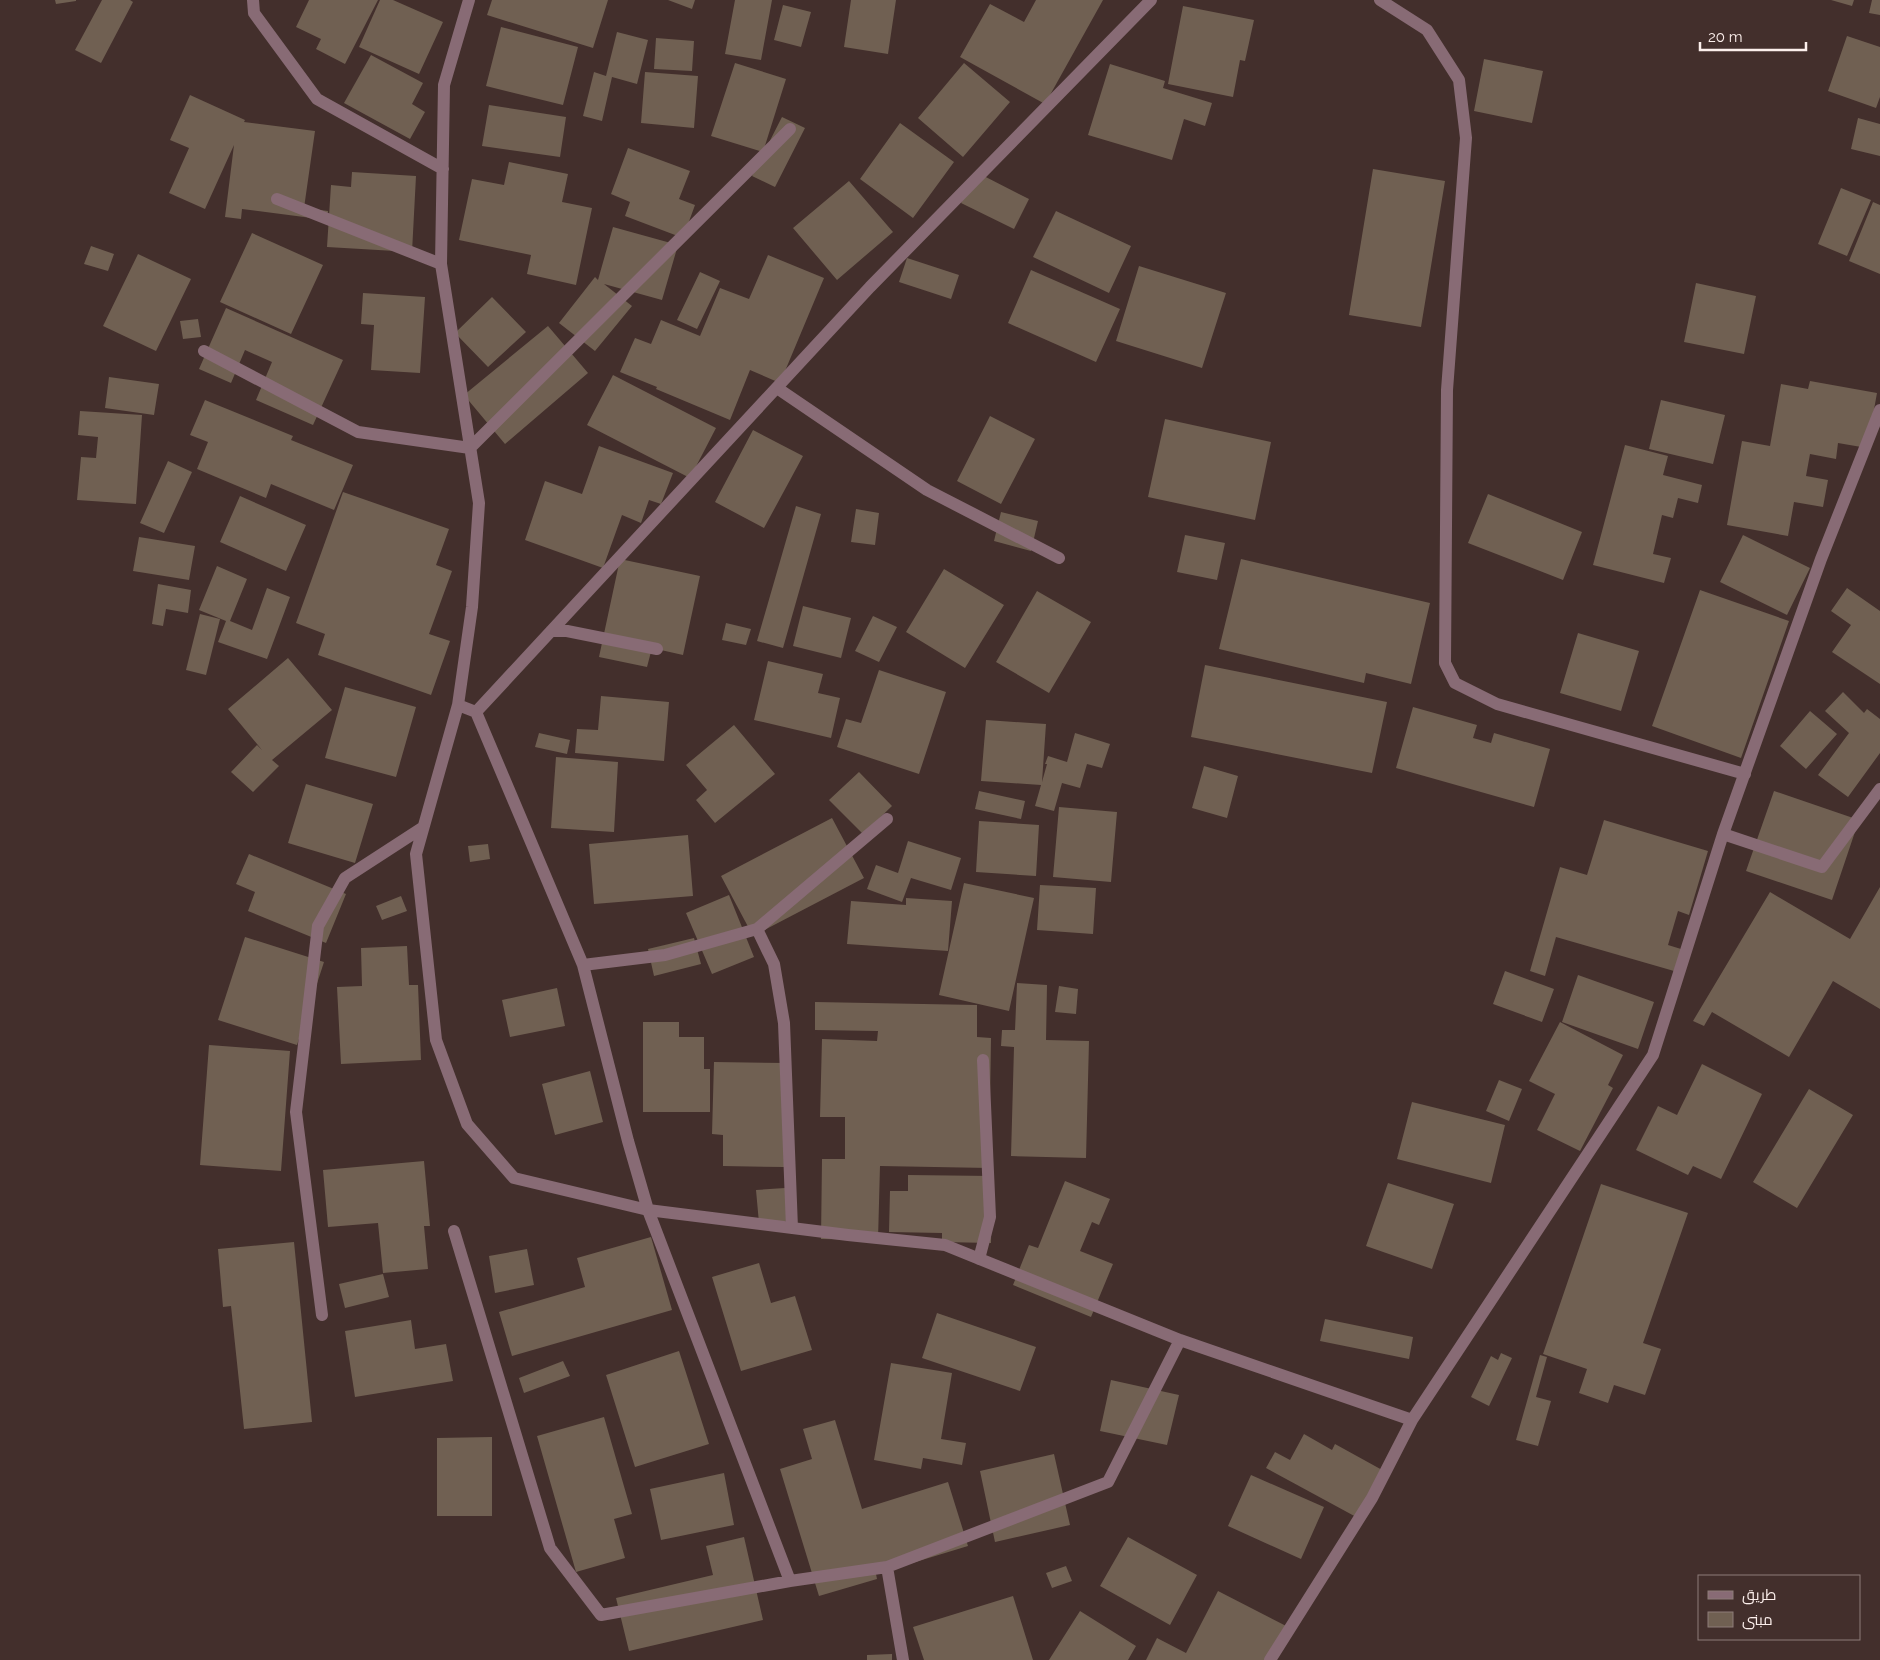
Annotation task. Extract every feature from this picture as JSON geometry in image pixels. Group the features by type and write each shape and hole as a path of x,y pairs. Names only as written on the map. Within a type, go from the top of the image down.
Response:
{"street":[{"path":"253,0 254,13 317,99 443,169"},
{"path":"469,0 444,85 441,264 479,503 472,607 458,705 416,854 436,1040 467,1124 514,1178 648,1210 792,1228 945,1244 1180,1340 1412,1420"},
{"path":"476,712 870,287 1151,0"},
{"path":"1380,0 1427,30 1459,80 1466,138 1447,390 1445,663 1455,683 1497,704 1745,774"},
{"path":"470,448 790,128"},
{"path":"277,199 441,264"},
{"path":"204,350 358,432 470,448"},
{"path":"777,388 927,490 1059,558"},
{"path":"1270,1660 1372,1498 1412,1420 1652,1055 1723,834 1821,559 1880,410"},
{"path":"551,631 567,631 657,649"},
{"path":"458,705 476,712 583,965 628,1141 648,1210 790,1581"},
{"path":"1723,834 1822,867 1880,789"},
{"path":"583,965 665,955 757,929 888,819"},
{"path":"322,1315 296,1112 318,926 345,878 422,828"},
{"path":"757,929 774,964 784,1023 792,1228"},
{"path":"979,1259 990,1217 983,1060"},
{"path":"454,1231 550,1548 601,1615 790,1581 887,1567 1108,1482 1180,1340"},
{"path":"887,1567 903,1660"}],"building":[{"path":"55,0 76,0 76,1 56,4"},
{"path":"102,0 130,0 133,2 101,63 75,50"},
{"path":"309,0 378,0 345,64 316,49 321,39 296,27"},
{"path":"380,0 393,0 443,22 419,74 359,47"},
{"path":"492,0 608,0 593,48 487,15"},
{"path":"668,0 695,0 692,9"},
{"path":"735,0 772,0 761,60 725,54"},
{"path":"851,0 896,0 888,54 844,47"},
{"path":"1036,0 1103,0 1045,104 960,57 990,4 1024,22"},
{"path":"1831,0 1854,0 1852,6"},
{"path":"1872,0 1880,0 1880,15 1869,13"},
{"path":"783,5 811,12 801,47 774,40"},
{"path":"1183,6 1254,20 1245,61 1240,60 1233,97 1168,84"},
{"path":"501,27 578,47 563,105 486,86"},
{"path":"617,32 648,40 637,84 612,77 602,121 583,116 594,72 606,76"},
{"path":"1847,36 1880,47 1880,97 1876,108 1828,91"},
{"path":"656,38 694,41 692,71 654,69"},
{"path":"371,55 423,83 412,104 425,112 410,139 344,103"},
{"path":"1484,59 1543,71 1532,123 1474,111"},
{"path":"735,63 786,79 763,152 711,136"},
{"path":"964,63 1010,102 963,157 918,118"},
{"path":"1110,64 1165,81 1163,88 1212,103 1205,126 1184,119 1172,160 1088,135"},
{"path":"645,72 698,76 694,128 641,123"},
{"path":"190,95 245,120 244,122 315,131 304,208 328,211 327,220 242,209 241,219 225,217 234,145 205,209 169,193 189,148 170,140"},
{"path":"489,105 566,117 560,157 482,146"},
{"path":"782,117 805,128 775,187 752,176"},
{"path":"1858,118 1880,124 1880,156 1851,149"},
{"path":"900,123 954,162 913,218 860,179"},
{"path":"628,148 690,171 679,199 695,205 683,238 625,216 630,202 611,194"},
{"path":"509,162 568,174 562,202 592,208 576,285 527,274 531,255 459,240 472,179 504,185"},
{"path":"1373,169 1445,181 1421,327 1349,315"},
{"path":"352,172 416,176 412,252 327,247 331,185 351,187"},
{"path":"976,172 1029,199 1014,229 961,203"},
{"path":"849,181 893,232 837,280 793,228"},
{"path":"1841,188 1871,200 1847,256 1818,244"},
{"path":"1873,202 1880,205 1880,274 1849,261"},
{"path":"1056,211 1131,246 1109,293 1033,257"},
{"path":"613,227 678,245 662,300 604,284 632,306 595,351 559,323 595,277 598,280"},
{"path":"252,233 323,265 291,334 220,302"},
{"path":"91,246 114,254 108,271 84,264"},
{"path":"138,254 191,279 156,351 103,326"},
{"path":"768,255 824,278 780,383 750,370 730,420 620,372 635,338 651,344 661,320 700,336 720,288 749,299"},
{"path":"907,258 959,275 951,299 899,282"},
{"path":"1139,266 1226,293 1202,368 1116,341"},
{"path":"1031,270 1120,309 1096,362 1008,323"},
{"path":"700,272 720,281 697,329 677,320"},
{"path":"1696,283 1756,296 1744,354 1684,342"},
{"path":"363,293 425,297 420,373 371,370 374,325 361,324"},
{"path":"492,297 526,332 488,367 455,333"},
{"path":"226,308 343,360 313,425 256,400 272,362 245,350 231,383 199,369"},
{"path":"198,319 201,337 183,339 180,321"},
{"path":"548,326 588,373 505,444 464,395"},
{"path":"613,375 716,428 690,478 587,425"},
{"path":"109,377 159,384 154,415 105,408"},
{"path":"1810,381 1877,393 1867,448 1838,443 1836,459 1810,454 1806,476 1828,480 1823,507 1794,502 1788,536 1727,525 1742,441 1770,446 1781,384 1808,389"},
{"path":"205,400 293,436 291,440 353,465 334,510 271,484 266,498 197,469 208,442 190,435"},
{"path":"1661,400 1725,415 1713,464 1649,449"},
{"path":"80,411 142,415 136,504 77,500 81,457 96,458 98,437 78,435"},
{"path":"990,416 1035,439 1001,504 957,481"},
{"path":"1165,419 1271,442 1255,520 1148,497"},
{"path":"753,430 803,456 764,528 715,502"},
{"path":"1625,445 1668,456 1663,475 1702,485 1698,503 1678,498 1673,518 1662,515 1653,554 1671,558 1664,583 1593,565"},
{"path":"599,446 673,473 661,504 649,500 641,523 622,515 603,568 525,540 545,481 582,494"},
{"path":"168,461 192,472 164,533 140,523"},
{"path":"343,492 449,529 436,565 452,571 429,634 450,641 431,695 318,655 325,634 296,623"},
{"path":"1488,494 1582,532 1563,580 1468,543"},
{"path":"240,496 306,525 286,571 220,542"},
{"path":"796,506 821,514 783,648 757,641"},
{"path":"856,509 879,513 875,545 851,542"},
{"path":"1001,512 1038,521 1031,551 994,541"},
{"path":"1185,535 1225,543 1217,580 1177,572"},
{"path":"1743,535 1810,568 1787,615 1720,582"},
{"path":"139,537 195,546 189,580 133,571"},
{"path":"620,559 700,576 683,655 652,648 647,667 599,657"},
{"path":"1241,559 1430,603 1411,684 1366,673 1364,683 1219,649"},
{"path":"217,566 247,579 230,621 252,630 267,588 290,597 267,659 218,642 226,621 199,610"},
{"path":"944,569 1004,605 965,668 906,632"},
{"path":"158,584 191,590 188,613 166,609 163,626 152,624"},
{"path":"1847,588 1880,611 1880,684 1832,652 1851,625 1831,611"},
{"path":"1700,590 1789,621 1741,758 1652,726"},
{"path":"1037,591 1091,622 1049,693 996,662"},
{"path":"803,606 851,618 841,658 793,646"},
{"path":"200,614 220,619 206,675 186,670"},
{"path":"873,616 897,627 879,662 855,651"},
{"path":"726,623 751,629 746,645 722,640"},
{"path":"1578,633 1639,651 1621,711 1560,693"},
{"path":"288,658 332,710 272,760 279,766 253,792 231,772 257,745 262,750 228,709"},
{"path":"768,661 823,674 818,693 840,698 831,738 754,720"},
{"path":"1205,665 1387,702 1372,773 1191,737"},
{"path":"879,670 946,692 919,774 837,747 846,719 861,723"},
{"path":"345,687 416,707 396,777 325,758"},
{"path":"1843,692 1864,713 1867,709 1880,719 1880,753 1848,797 1818,775 1849,733 1825,711"},
{"path":"601,696 669,702 664,761 575,753 577,729 598,730"},
{"path":"1413,707 1477,725 1473,738 1491,743 1494,733 1550,749 1534,807 1396,768"},
{"path":"1810,711 1837,734 1806,769 1780,746"},
{"path":"986,720 1046,724 1042,782 1048,756 1067,762 1075,733 1110,744 1102,768 1087,764 1080,788 1062,783 1054,811 1035,806 1041,785 981,781"},
{"path":"734,725 775,774 715,823 696,800 707,790 686,765"},
{"path":"539,733 570,740 567,754 535,747"},
{"path":"556,757 618,762 614,832 551,828"},
{"path":"1204,766 1238,776 1227,818 1192,808"},
{"path":"859,772 892,806 863,834 829,800"},
{"path":"306,784 373,804 355,863 288,843"},
{"path":"979,791 1025,801 1021,819 975,809"},
{"path":"1774,791 1859,820 1832,900 1746,871"},
{"path":"1059,807 1117,812 1111,882 1053,877"},
{"path":"832,818 864,878 753,936 721,876"},
{"path":"1604,820 1708,851 1689,915 1678,911 1668,945 1681,949 1674,971 1556,937 1545,976 1530,971 1560,867 1587,875"},
{"path":"979,821 1039,825 1036,876 976,872"},
{"path":"688,835 693,896 594,904 589,844"},
{"path":"908,841 961,858 951,890 911,878 902,902 867,889 876,865 898,873"},
{"path":"488,844 490,859 470,862 468,846"},
{"path":"249,854 346,894 326,943 248,911 255,892 236,884"},
{"path":"964,883 1034,898 1009,1011 939,995"},
{"path":"1040,885 1096,888 1093,934 1037,930"},
{"path":"1880,887 1880,1009 1833,981 1789,1057 1712,1012 1704,1026 1693,1021 1770,892 1850,939"},
{"path":"729,895 754,957 712,974 686,913"},
{"path":"401,896 407,911 382,920 376,906"},
{"path":"906,898 952,901 948,951 847,944 851,901 906,905"},
{"path":"245,937 324,962 297,1045 218,1020"},
{"path":"694,938 701,964 654,976 648,949"},
{"path":"407,946 409,985 418,985 421,1060 341,1064 337,987 362,986 361,948"},
{"path":"1505,971 1554,989 1542,1022 1493,1004"},
{"path":"1578,975 1654,1002 1638,1049 1562,1022"},
{"path":"1017,983 1047,985 1046,1040 1089,1041 1086,1158 1011,1156 1014,1047 1001,1046 1002,1030 1015,1030"},
{"path":"1059,986 1078,989 1076,1014 1055,1012"},
{"path":"557,988 565,1026 510,1037 502,1000"},
{"path":"815,1002 977,1005 977,1037 991,1038 989,1168 880,1166 878,1240 821,1239 822,1159 845,1159 845,1117 820,1117 822,1039 877,1041 878,1031 815,1030"},
{"path":"643,1022 679,1022 679,1037 704,1037 704,1069 710,1069 710,1112 643,1112"},
{"path":"1560,1022 1623,1055 1608,1085 1613,1088 1580,1151 1537,1130 1555,1094 1529,1081"},
{"path":"209,1045 290,1051 281,1171 200,1165"},
{"path":"714,1062 786,1063 784,1167 723,1166 723,1135 712,1134"},
{"path":"1702,1064 1762,1094 1721,1179 1693,1166 1688,1175 1636,1150 1658,1106 1677,1115"},
{"path":"590,1071 603,1122 555,1135 542,1084"},
{"path":"1499,1080 1522,1089 1509,1121 1486,1111"},
{"path":"1809,1089 1853,1115 1797,1208 1753,1182"},
{"path":"1412,1102 1505,1125 1491,1183 1397,1159"},
{"path":"424,1161 430,1226 424,1226 428,1269 383,1273 378,1223 328,1227 323,1170"},
{"path":"908,1175 992,1176 991,1243 942,1242 942,1233 889,1232 890,1191 908,1191"},
{"path":"1065,1181 1110,1199 1099,1225 1092,1222 1080,1251 1113,1264 1091,1317 1013,1285 1029,1245 1038,1248"},
{"path":"1388,1183 1454,1204 1432,1269 1366,1246"},
{"path":"1601,1184 1688,1213 1643,1343 1661,1349 1645,1395 1614,1385 1608,1403 1579,1393 1587,1369 1543,1354"},
{"path":"785,1188 788,1221 759,1223 756,1190"},
{"path":"651,1237 672,1310 512,1356 499,1312 585,1287 577,1258"},
{"path":"294,1242 312,1422 244,1429 231,1306 223,1307 218,1249"},
{"path":"527,1249 534,1285 495,1293 489,1256"},
{"path":"759,1263 771,1303 795,1296 812,1350 741,1371 712,1277"},
{"path":"383,1274 389,1297 345,1308 339,1284"},
{"path":"937,1313 1036,1347 1020,1391 922,1358"},
{"path":"1325,1319 1413,1337 1409,1359 1320,1341"},
{"path":"411,1320 415,1349 446,1344 453,1381 355,1397 345,1331"},
{"path":"679,1351 709,1444 635,1467 606,1375"},
{"path":"1501,1353 1512,1358 1489,1406 1471,1397 1491,1356 1498,1360"},
{"path":"1540,1355 1547,1357 1536,1397 1551,1401 1538,1446 1516,1440"},
{"path":"563,1361 570,1376 524,1393 519,1378"},
{"path":"891,1363 952,1373 941,1439 966,1443 962,1465 923,1458 921,1469 874,1460"},
{"path":"1111,1380 1179,1395 1167,1445 1100,1431"},
{"path":"604,1417 632,1514 614,1519 625,1558 576,1572 537,1436"},
{"path":"835,1420 862,1509 948,1482 968,1546 876,1574 877,1579 819,1596 780,1469 812,1459 803,1429"},
{"path":"1304,1434 1332,1450 1335,1444 1384,1471 1358,1518 1266,1468 1275,1452 1290,1460"},
{"path":"492,1437 492,1516 437,1516 437,1438"},
{"path":"1054,1454 1070,1525 995,1542 980,1471"},
{"path":"724,1473 734,1525 661,1540 650,1489"},
{"path":"1251,1475 1324,1507 1301,1559 1228,1526"},
{"path":"744,1537 763,1620 629,1651 616,1598 713,1575 706,1546"},
{"path":"1128,1537 1197,1575 1170,1625 1100,1586"},
{"path":"1066,1566 1072,1581 1052,1588 1046,1573"},
{"path":"1218,1591 1292,1629 1276,1660 1146,1660 1157,1638 1186,1653"},
{"path":"1013,1596 1033,1660 924,1660 913,1627"},
{"path":"1080,1611 1136,1646 1128,1660 1049,1660"},
{"path":"892,1654 892,1660 867,1660 867,1655"}]}
